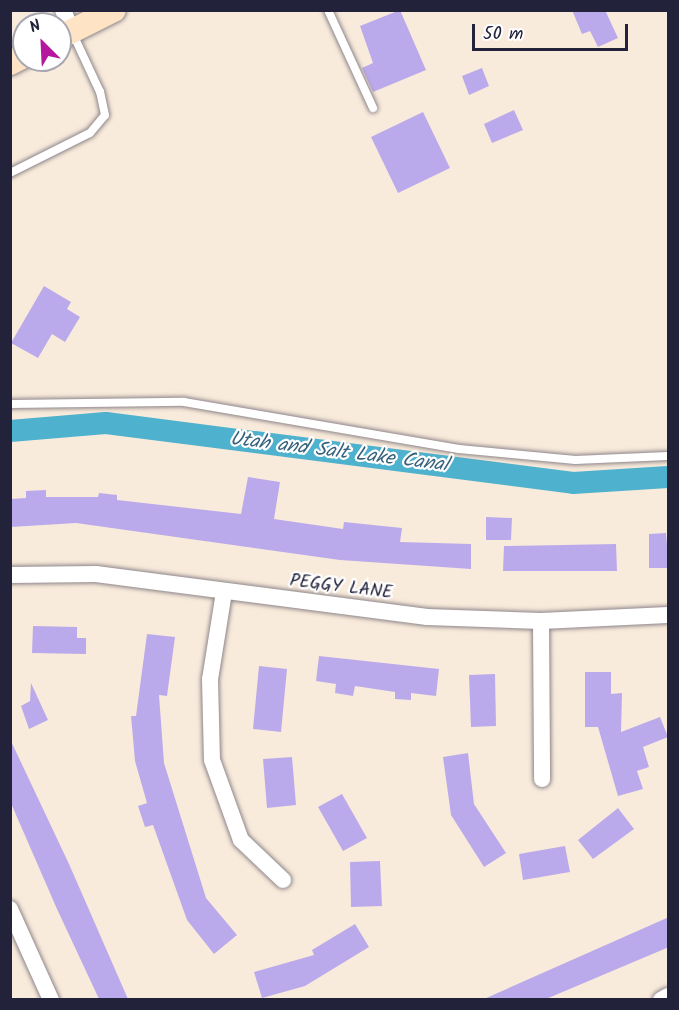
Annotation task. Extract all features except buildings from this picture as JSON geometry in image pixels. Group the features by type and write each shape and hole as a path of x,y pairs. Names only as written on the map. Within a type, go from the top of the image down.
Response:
{"main road":[{"path":"72,24 114,10"}],"street":[{"name":"PEGGY LANE","path":"10,575 96,574 376,613 541,621 669,615"},
{"path":"224,592 210,679 212,760 241,840 283,880"},
{"path":"541,621 542,779"},
{"path":"10,909 51,999"},
{"path":"661,999 669,996"}],"lane":[{"path":"328,10 373,108"},
{"path":"10,173 90,133 105,115 100,92 72,39"},
{"path":"10,404 184,402 459,449 575,460 669,456"}],"waterway":[{"name":"Utah and Salt Lake Canal","path":"10,431 106,423 573,483 668,477"}]}
